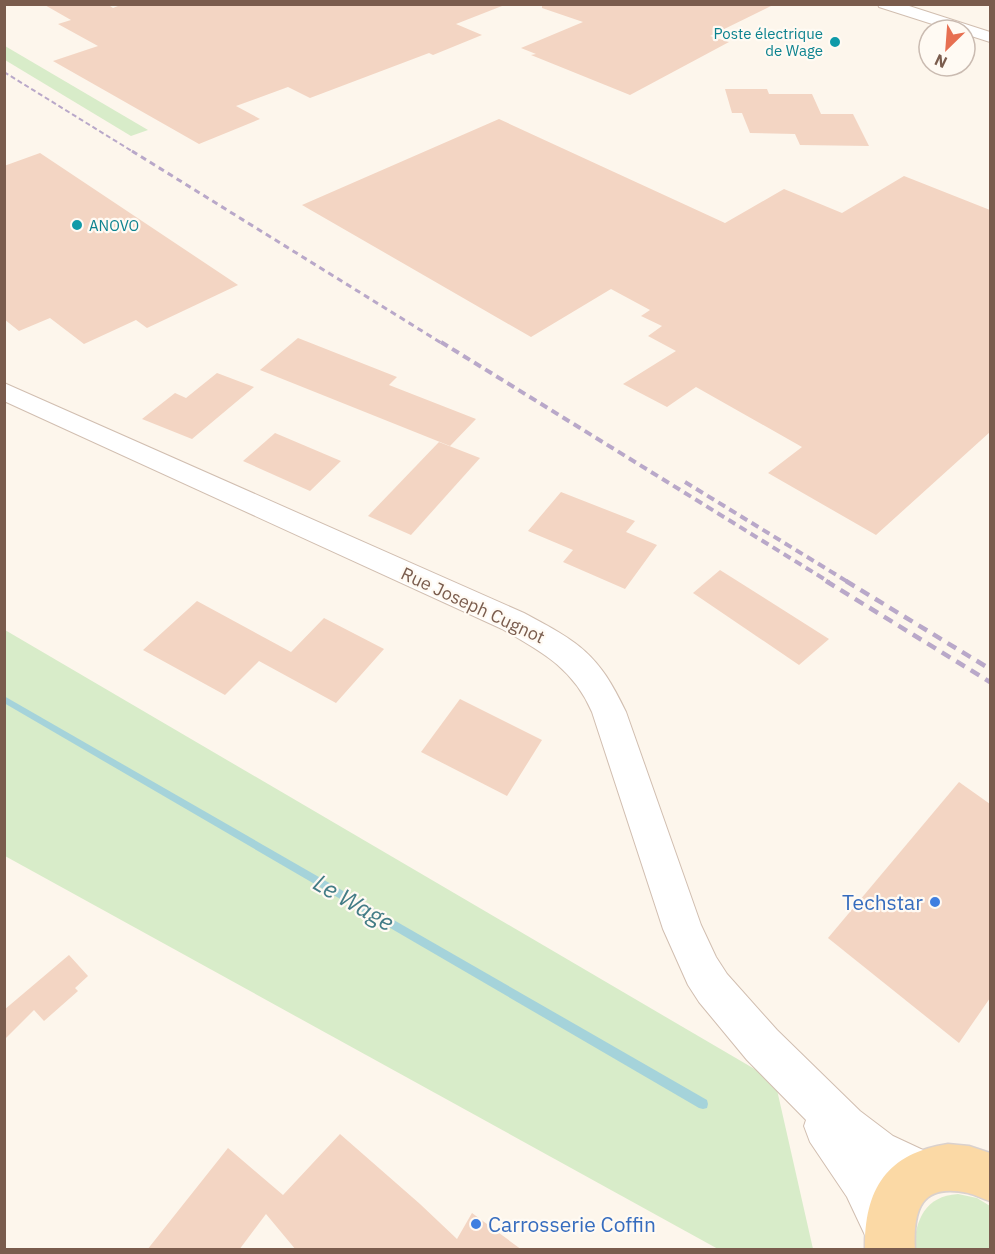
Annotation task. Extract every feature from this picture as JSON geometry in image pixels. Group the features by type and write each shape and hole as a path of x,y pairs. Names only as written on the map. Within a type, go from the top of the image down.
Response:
{"main road":[{"path":"890,1242 896,1200 909,1181 922,1173 949,1166 984,1169"}],"street":[{"path":"885,4 990,37"},
{"name":"Rue Joseph Cugnot","path":"4,391 513,621 543,637 572,657 588,673 609,712 683,929 702,971 713,988 762,1045 848,1157 863,1180 890,1242"},
{"name":"Rue Joseph Cugnot","path":"762,1045 844,1127 891,1160 922,1173"}],"green space":[{"path":"5,46 148,130 131,136 5,60"},
{"path":"5,630 775,1081 813,1249 718,1249 5,856"},
{"path":"958,1194 977,1198 990,1206 990,1249 914,1250 917,1229 924,1212 937,1199"}],"building":[{"path":"43,4 107,4 113,8 123,4 502,6 456,24 482,35 433,55 429,53 310,98 288,87 236,106 260,119 199,144 53,61 98,46 58,24 71,20"},
{"path":"542,4 775,4 710,36 729,42 630,95 531,55 536,54 521,48 583,22 542,8"},
{"path":"725,89 767,89 769,94 812,94 821,114 853,114 869,146 800,145 795,134 750,133 742,113 732,113"},
{"path":"499,119 725,223 784,189 842,213 904,176 990,210 990,432 876,535 768,473 802,447 696,387 667,407 623,384 676,351 648,336 662,326 641,316 650,310 611,289 531,337 302,205"},
{"name":"ANOVO","path":"40,153 238,285 147,328 136,320 84,344 50,318 19,331 4,319 4,166"},
{"path":"298,338 397,377 389,385 476,419 450,446 260,370"},
{"path":"217,373 254,387 192,439 142,419 175,393 186,398"},
{"path":"275,433 341,461 310,491 243,461"},
{"path":"439,442 480,458 411,535 368,516"},
{"path":"561,492 635,521 626,532 657,545 625,589 563,562 573,550 528,531"},
{"path":"720,570 829,639 799,665 693,593"},
{"path":"197,601 291,652 324,618 384,649 336,703 259,661 225,695 143,650"},
{"path":"460,699 542,740 507,796 421,752"},
{"path":"959,782 990,804 990,998 959,1043 828,938"},
{"path":"69,955 88,976 75,988 78,991 44,1021 34,1010 4,1040 4,1010"},
{"path":"340,1134 457,1239 472,1213 522,1250 296,1250 266,1214 239,1250 147,1250 228,1148 283,1195"}],"waterway":[{"name":"Le Wage","path":"4,699 703,1104"}],"railway":[{"path":"4,72 135,153"},
{"path":"132,151 443,344"},
{"path":"441,342 829,582"},
{"path":"685,482 848,582"},
{"path":"826,581 990,682"},
{"path":"846,581 990,669"}],"place":[{"name":"Poste électrique de Wage","path":"835,42"},
{"name":"ANOVO","path":"77,225"},
{"name":"Techstar","path":"935,902"},
{"name":"Carrosserie Coffin","path":"476,1224"}]}
